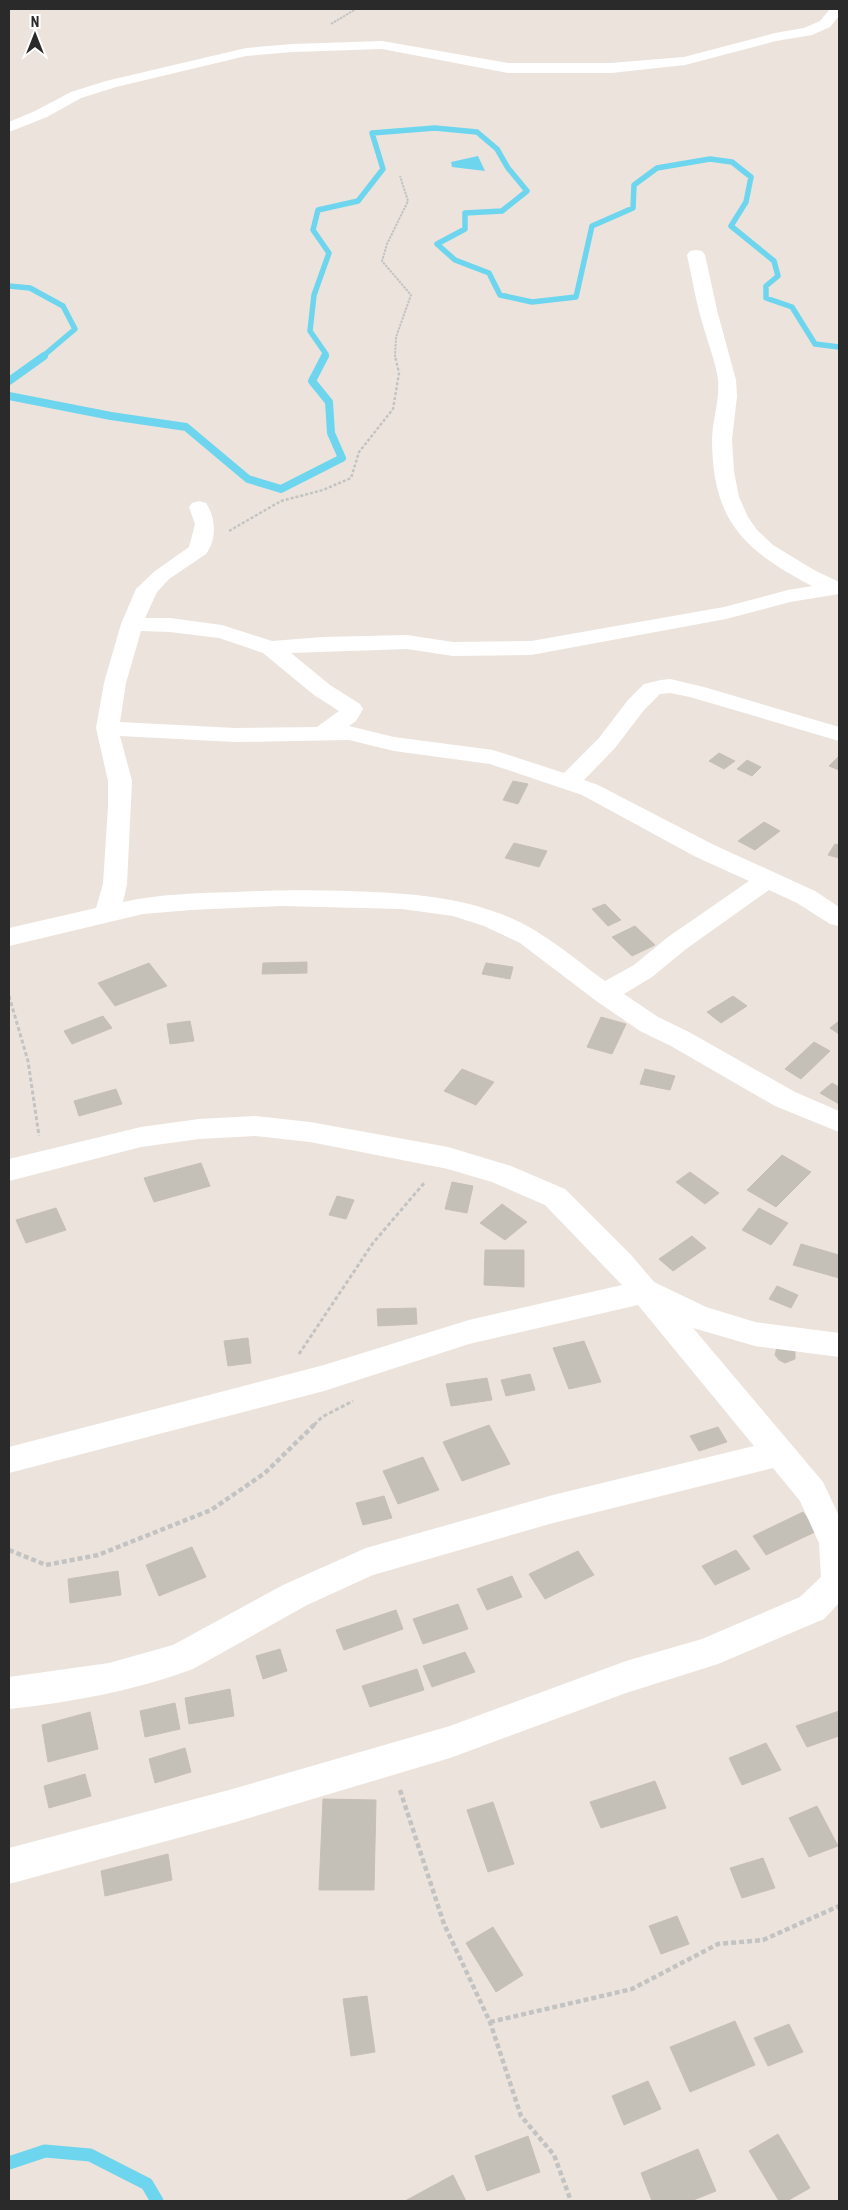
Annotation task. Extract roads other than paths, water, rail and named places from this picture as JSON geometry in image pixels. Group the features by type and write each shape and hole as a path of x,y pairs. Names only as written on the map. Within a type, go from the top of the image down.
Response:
{"street":[{"path":"9,126 41,114 76,95 111,84 246,52 311,47 382,45 508,68 611,68 685,61 775,37 807,32 825,24 837,9"},
{"path":"696,255 713,330 727,378 728,405 722,437 723,476 734,512 745,530 762,547 785,564 836,588"},
{"path":"107,914 115,884 120,781 107,728 115,683 132,624 147,589 162,575 199,550 205,524 199,507"},
{"path":"271,648 323,644 407,642 453,649 531,648 726,613 788,596 836,588"},
{"path":"132,624 170,625 222,632 271,648 322,690 352,709 348,716 324,732"},
{"path":"569,782 607,742 652,689 661,687 670,686 696,692 839,734"},
{"path":"107,728 270,736 324,732 349,733 394,744 492,757 590,790 712,855 806,897 839,918"},
{"path":"604,994 643,971 677,943 768,879"},
{"path":"9,937 144,906 190,902 281,898 402,901 455,908 493,920 529,937 604,994 649,1024 680,1039 785,1099 839,1122"},
{"path":"9,1170 141,1137 199,1129 254,1126 310,1132 448,1158 501,1174 554,1197 622,1264 646,1291 812,1492 835,1543 838,1582 812,1608 706,1653 626,1677 450,1742 229,1807 9,1866"},
{"path":"9,1460 324,1378 469,1332 646,1291 697,1317 755,1334 839,1345"},
{"path":"9,1694 109,1679 181,1658 296,1595 366,1562 553,1509 779,1452"}],"water":[{"path":"478,156 485,171 452,167 451,162"}],"waterway":[{"path":"324,357 326,354 310,331 314,295 329,253 313,230 318,210 358,201 383,169 372,133 435,128 477,132 497,149 508,168 527,191 502,211 465,213 465,229 437,244 455,260 489,273 500,295 532,302 576,297 592,226 633,208 634,185 657,168 710,159 732,162 751,177 746,202 731,226 774,261 778,276 766,286 766,298 792,307 815,344 839,347"},
{"path":"9,286 30,288 63,306 75,329 42,357"},
{"path":"9,381 44,356"},
{"path":"9,396 111,416 186,427 248,479 281,489 342,458 331,433 329,402 312,381 325,356"},
{"path":"9,2163 45,2151 90,2155 147,2184 157,2201"}]}
